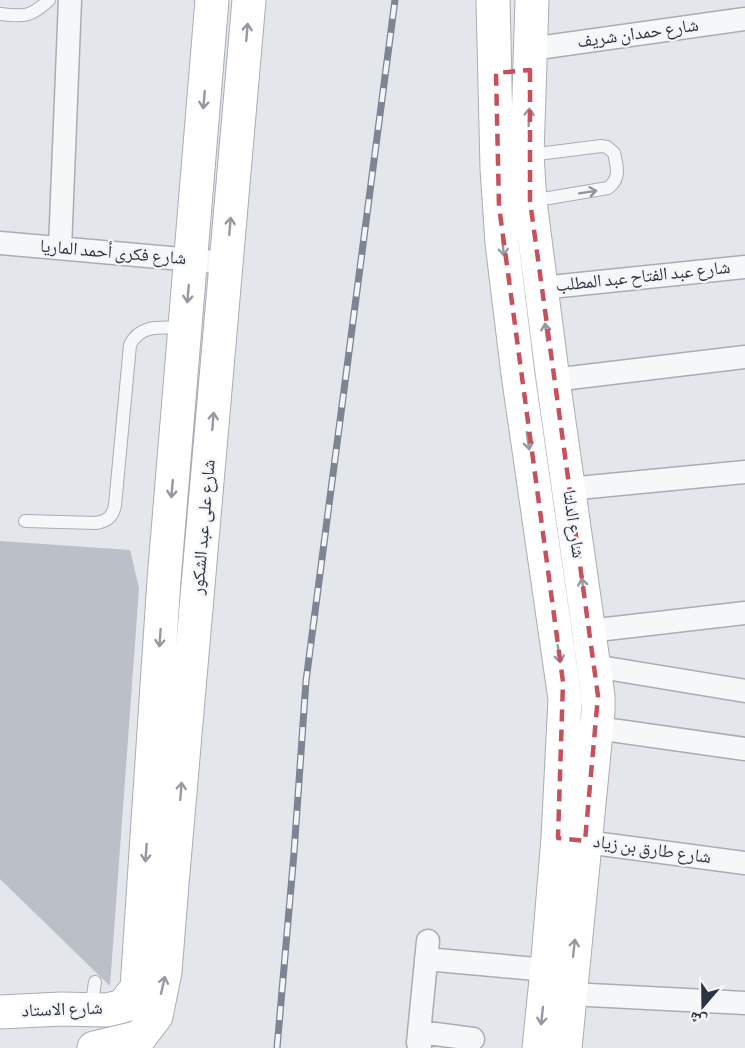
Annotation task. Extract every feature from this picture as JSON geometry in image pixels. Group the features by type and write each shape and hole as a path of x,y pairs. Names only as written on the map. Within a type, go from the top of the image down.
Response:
{"main road":[{"name":"شارع على عبد الشكور","path":"123,1006 137,988 164,580 212,0"},
{"name":"شارع على عبد الشكور","path":"140,1043 156,1016 167,957 249,0"},
{"name":"شارع الدلتا","path":"493,0 496,73 517,163"},
{"name":"شارع الدلتا","path":"532,0 531,59 514,204 518,374 565,699 572,840 570,994 565,1048"},
{"path":"496,73 531,59"},
{"name":"شارع الدلتا","path":"514,204 540,288 598,696 597,728 572,840 547,970 538,1048"},
{"name":"شارع الاستاد","path":"0,1012 93,995 107,1010 123,1006"},
{"path":"123,1006 140,1043"},
{"name":"شارع الاستاد","path":"94,1048 140,1043"}],"street":[{"path":"60,249 70,0"},
{"name":"شارع حمدان شريف","path":"531,59 745,19"},
{"name":"شارع فكرى أحمد الماريا","path":"0,243 227,263"},
{"name":"شارع عبد الفتاح عبد المطلب","path":"540,288 745,267"},
{"path":"553,380 745,357"},
{"path":"568,489 745,472"},
{"path":"589,631 745,613"},
{"path":"594,666 745,691"},
{"path":"597,728 745,749"},
{"name":"شارع طارق بن زياد","path":"572,840 745,863"},
{"path":"473,1039 420,1040 427,950 547,970"},
{"path":"570,994 745,1003"}],"lane":[{"path":"0,14 21,16 31,14 49,0"},
{"path":"514,204 608,188 616,180 618,172 614,153 607,147 601,146 517,163"},
{"path":"25,520 96,523 110,518 115,505 130,345 133,337 148,329 185,328"}],"highlighted area":[{"path":"530,70 530,201 598,696 585,841 558,838 563,682 499,206 496,73"}],"building":[{"path":"0,541 130,550 139,588 110,986 0,879"}],"railway":[{"path":"277,1048 306,681 395,0"}]}
